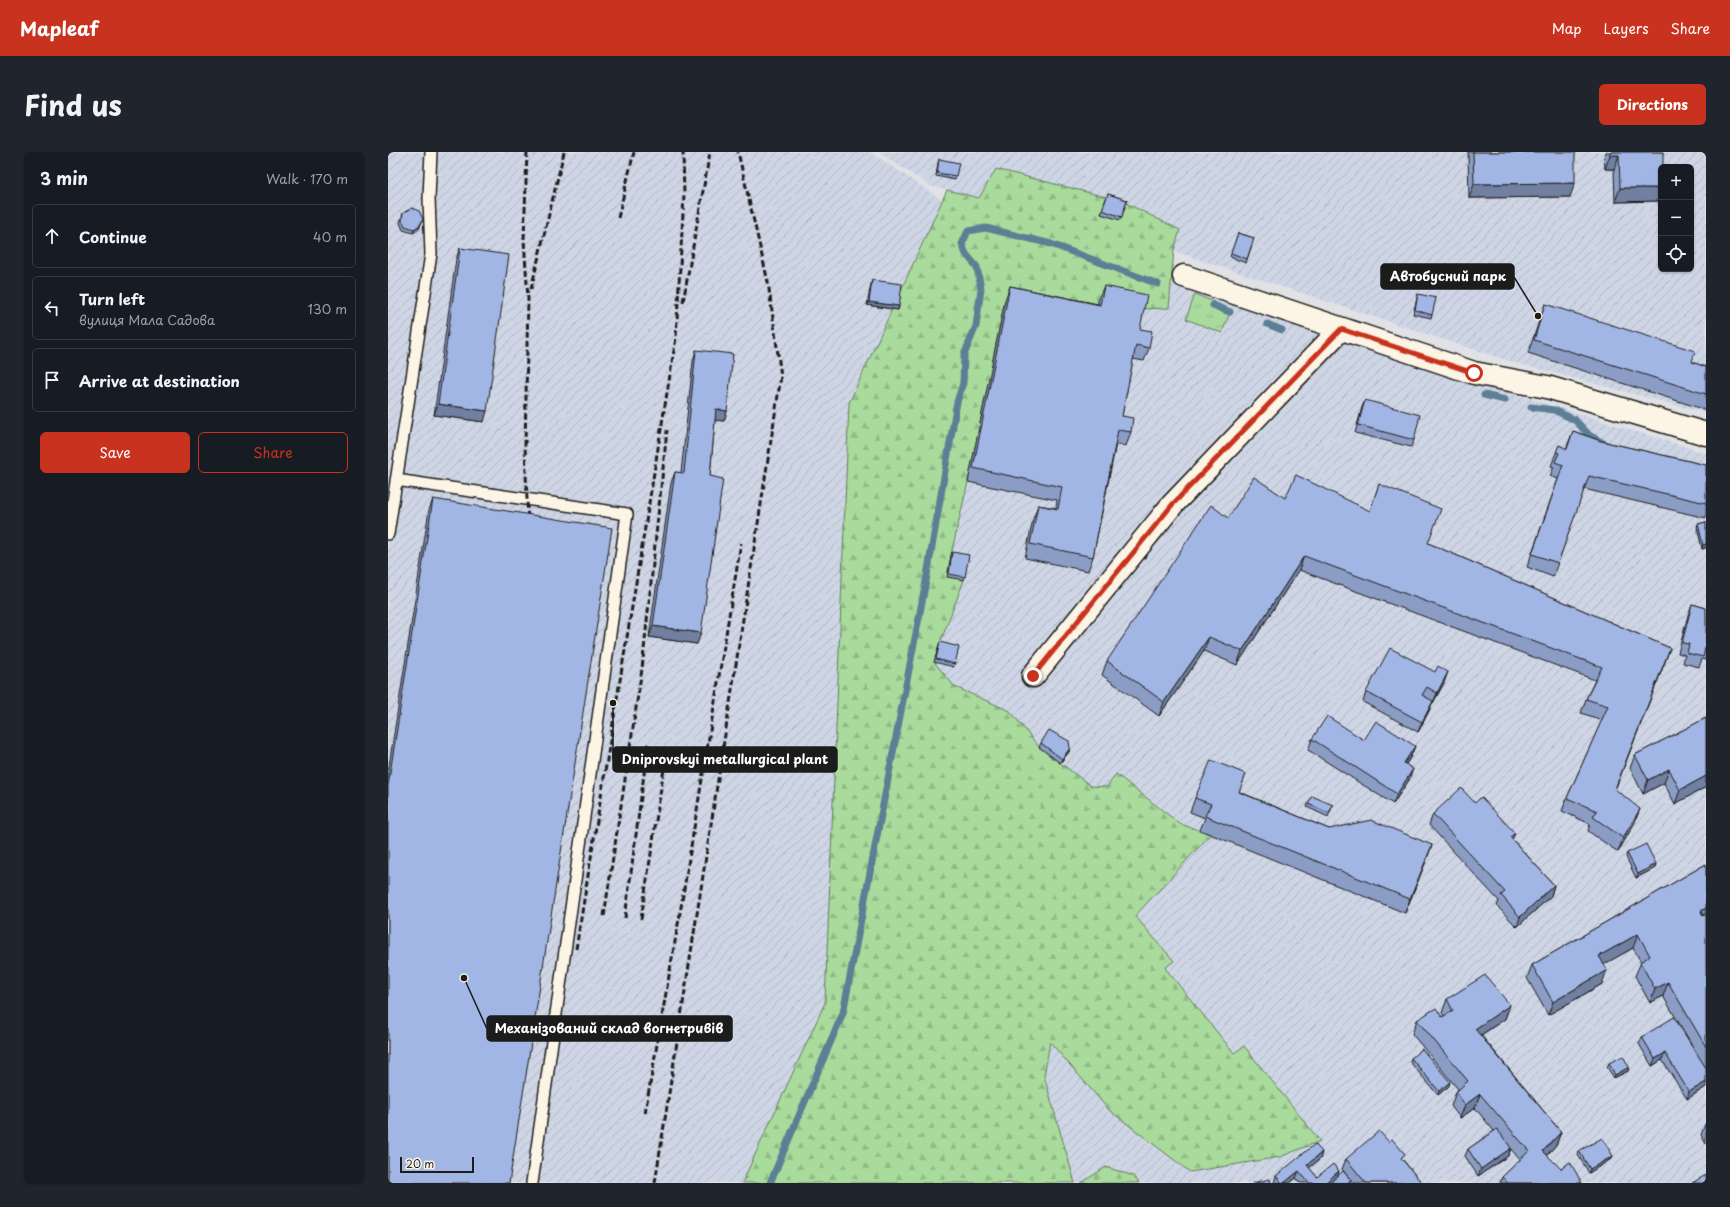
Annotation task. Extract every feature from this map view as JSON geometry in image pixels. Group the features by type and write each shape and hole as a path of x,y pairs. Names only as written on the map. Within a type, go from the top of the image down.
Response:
{"street":[{"path":"1184,276 1474,373 1547,387 1706,434"},
{"path":"1033,676 1172,505 1341,329"}],"lane":[{"path":"388,534 431,254 429,198 431,152"},
{"path":"396,480 627,514 532,1183"}],"shaded area":[{"path":"388,152 870,152 942,200 1171,283 1447,373 1706,453 1706,1183 388,1183"},
{"path":"879,152 1706,152 1706,413 1512,362 1091,224 930,186"}],"green space":[{"path":"996,169 1106,197 1101,214 1126,203 1180,230 1174,250 1169,308 1142,309 1099,299 1095,318 1005,300 968,482 951,555 964,580 934,662 955,687 1010,711 1039,747 1091,786 1107,787 1116,774 1180,824 1211,834 1135,916 1174,961 1165,968 1234,1053 1244,1046 1320,1141 1280,1157 1190,1172 1109,1110 1050,1042 1044,1076 1075,1183 742,1183 825,1003 849,403 947,190 979,198"},
{"path":"1195,294 1214,302 1212,308 1229,315 1222,333 1186,319"},
{"path":"1106,1167 1133,1176 1139,1183 1081,1183"}],"building":[{"path":"1473,152 1575,152 1575,183 1474,184"},
{"path":"1610,152 1663,152 1663,164 1658,164 1658,188 1620,188 1619,155 1610,155"},
{"path":"939,159 959,163 956,176 937,173"},
{"path":"1108,194 1127,200 1122,217 1102,210"},
{"path":"412,208 419,211 423,219 420,225 414,229 405,226 402,220 403,213"},
{"path":"1238,233 1254,238 1247,259 1231,253"},
{"path":"460,248 509,255 487,411 438,404"},
{"path":"872,280 902,284 899,306 869,302"},
{"path":"1010,286 1100,305 1104,286 1147,295 1140,329 1152,331 1149,348 1136,345 1122,416 1133,418 1131,432 1118,430 1093,557 1030,544 1038,505 1058,509 1062,487 973,468"},
{"path":"1418,294 1436,298 1432,315 1415,310"},
{"path":"1545,304 1695,351 1692,362 1706,367 1706,394 1534,340"},
{"path":"696,350 733,354 727,411 716,409 710,476 723,479 701,633 653,626 675,472 684,473"},
{"path":"1365,400 1420,415 1414,440 1358,425"},
{"path":"1573,431 1601,441 1706,465 1706,503 1589,476 1558,563 1532,554 1563,465 1555,462 1559,453 1556,452 1559,445 1567,449"},
{"path":"1296,475 1370,511 1379,484 1441,509 1428,543 1670,648 1615,789 1640,809 1623,838 1593,817 1597,811 1567,798 1608,706 1586,699 1602,667 1304,556 1242,651 1209,637 1164,702 1107,661 1211,505 1228,518 1254,477 1285,498"},
{"path":"433,499 612,528 509,1183 388,1183 388,786"},
{"path":"1706,522 1706,544 1703,545 1698,524"},
{"path":"952,552 969,555 965,577 949,574"},
{"path":"1692,604 1706,608 1706,648 1703,657 1687,653 1689,644 1682,643"},
{"path":"940,642 959,647 955,664 936,659"},
{"path":"1390,648 1435,672 1438,666 1448,672 1437,693 1427,687 1422,695 1433,701 1422,722 1366,692"},
{"path":"1327,716 1364,740 1376,721 1415,746 1404,763 1413,769 1397,794 1312,739"},
{"path":"1706,718 1706,776 1680,790 1669,769 1648,780 1635,755"},
{"path":"1049,730 1069,741 1070,748 1062,759 1041,743"},
{"path":"1211,760 1246,774 1239,792 1329,829 1371,820 1432,845 1410,899 1205,816 1211,804 1195,798"},
{"path":"1461,788 1475,803 1481,797 1515,833 1510,837 1554,885 1520,917 1501,895 1505,892 1433,814"},
{"path":"1312,796 1333,805 1329,813 1308,804"},
{"path":"1646,844 1656,864 1638,874 1627,853"},
{"path":"1706,864 1706,908 1701,911 1703,916 1706,914 1706,1047 1668,982 1655,989 1640,962 1650,956 1638,934 1599,956 1607,970 1553,1002 1532,965"},
{"path":"1485,975 1510,1005 1475,1029 1561,1132 1543,1151 1561,1169 1570,1162 1582,1183 1508,1183 1502,1177 1529,1151 1480,1094 1465,1105 1456,1092 1468,1081 1417,1020 1436,1008 1442,1017 1453,1011 1447,999"},
{"path":"1674,1017 1706,1068 1706,1082 1689,1092 1665,1053 1655,1059 1642,1037"},
{"path":"1422,1049 1450,1082 1439,1091 1411,1058"},
{"path":"1623,1056 1629,1067 1615,1075 1609,1063"},
{"path":"1497,1129 1511,1148 1481,1169 1468,1149"},
{"path":"1379,1131 1389,1142 1392,1139 1405,1154 1401,1158 1422,1183 1366,1183 1346,1159"},
{"path":"1602,1138 1613,1156 1590,1169 1579,1151"},
{"path":"1315,1144 1322,1152 1307,1165 1317,1177 1333,1164 1339,1171 1325,1183 1309,1183 1299,1171 1282,1183 1276,1176"},
{"path":"1343,1171 1351,1180 1347,1183 1330,1183"},
{"path":"1706,1175 1706,1183 1692,1183"},
{"path":"1270,1179 1271,1183 1252,1183"}],"waterway":[{"path":"770,1183 843,1013 926,581 957,402 963,383 964,355 976,326 981,289 977,267 966,254 962,244 968,231 986,228 1051,244 1158,284"},
{"path":"1213,305 1230,312"},
{"path":"1267,324 1282,330"},
{"path":"1484,395 1505,400"},
{"path":"1531,407 1554,410 1575,420 1589,435 1607,445"}],"railway":[{"path":"527,152 524,240 528,299 525,446 528,526"},
{"path":"531,289 564,152"},
{"path":"618,218 634,152"},
{"path":"576,949 676,338 684,195 683,152"},
{"path":"683,302 710,152"},
{"path":"655,1183 781,376 768,282 738,152"},
{"path":"604,916 642,669 667,430"},
{"path":"645,1113 680,913 741,543"},
{"path":"625,918 648,744"},
{"path":"641,919 667,749"}],"place":[{"name":"Автобусний парк","path":"1538,316"},
{"name":"Dniprovskyi metallurgical plant","path":"613,703"},
{"name":"Механізований склад вогнетривів","path":"464,978"}],"route":[{"path":"1033,676 1172,505 1341,329 1474,373"}]}
